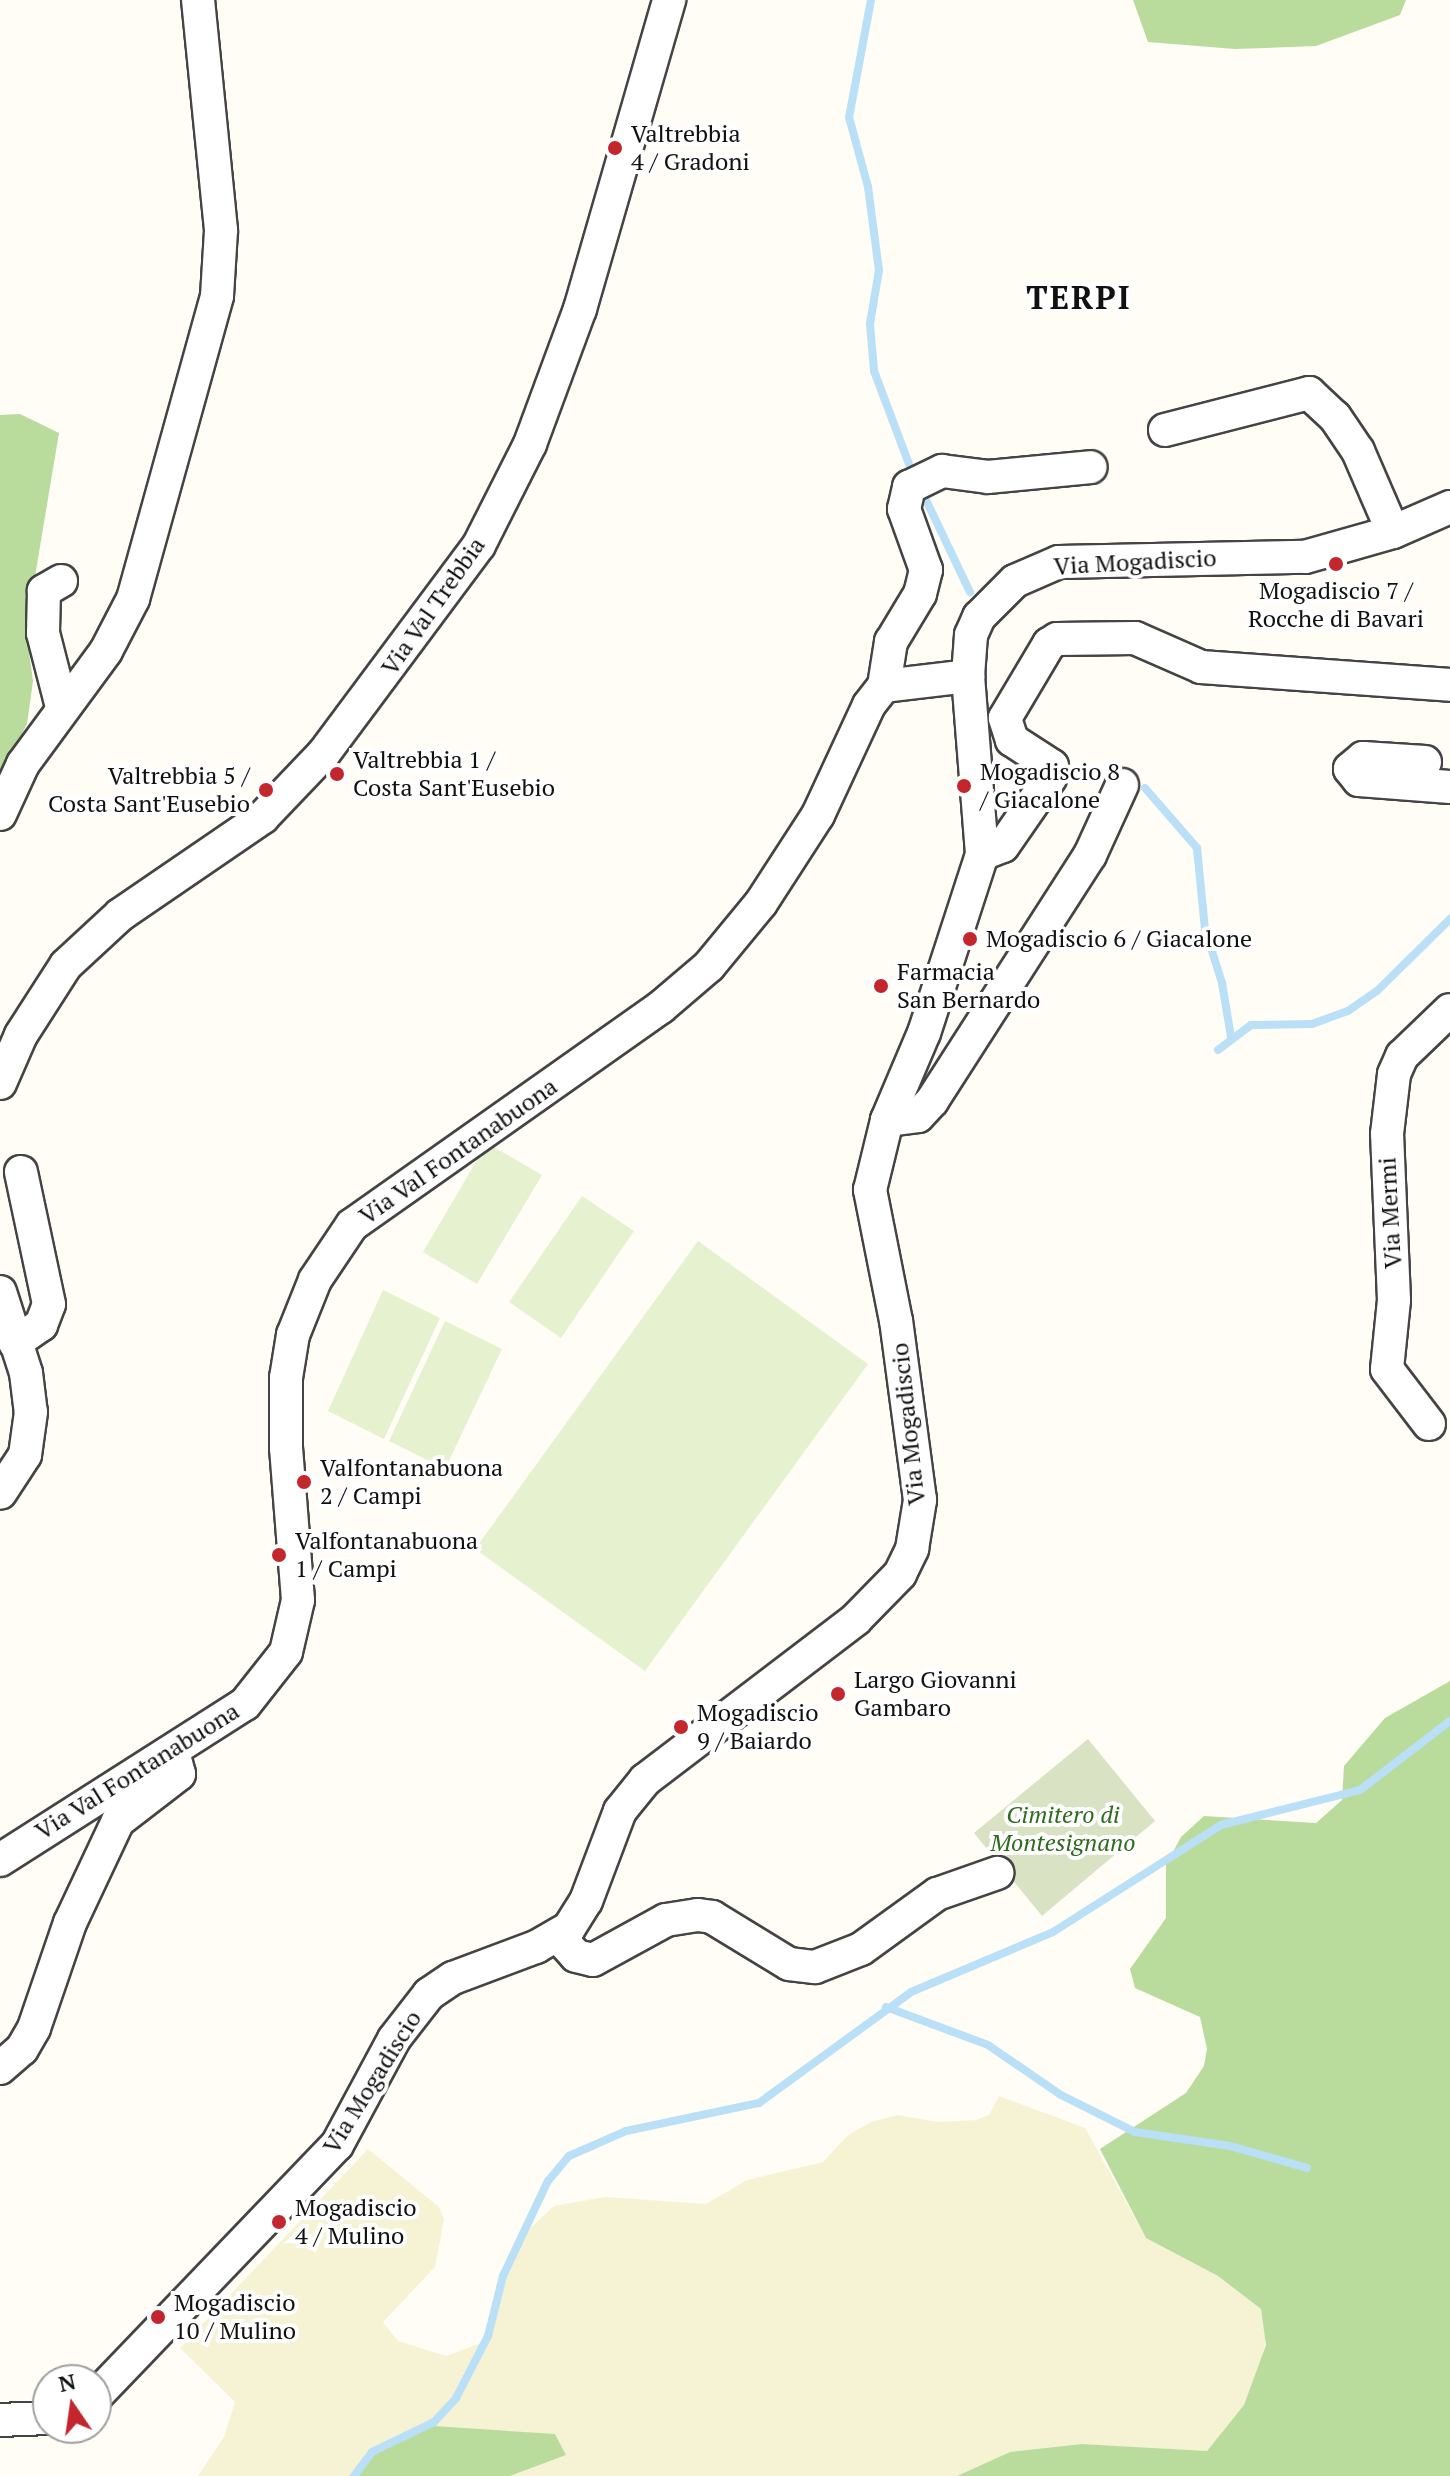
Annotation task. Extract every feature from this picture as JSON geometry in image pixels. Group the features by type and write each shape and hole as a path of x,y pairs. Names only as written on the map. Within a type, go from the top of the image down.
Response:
{"street":[{"path":"0,814 23,764 113,639 143,570 192,396 221,264 214,141 198,0"},
{"name":"Via Val Trebbia","path":"0,1083 21,1035 66,965 120,915 263,817 324,753 479,545 530,444 580,309 669,0"},
{"path":"1165,430 1309,393 1335,417 1358,451 1393,532"},
{"name":"Via Val Fontanabuona","path":"0,1860 245,1704 273,1672 293,1627 298,1571 286,1448 286,1378 293,1335 315,1280 352,1225 650,1015 709,966 761,903 818,815 869,705 884,686 891,642 920,594 926,570 904,509 909,487 942,471 988,477 1091,467"},
{"name":"Via Mogadiscio","path":"112,2379 337,2145 394,2039 429,1994 453,1978 559,1937 579,1915 627,1799 686,1745 856,1619 900,1574 912,1549 920,1500 915,1446 870,1190 887,1120 924,1033 982,854 968,676 971,635 979,617 1015,581 1037,568 1085,560 1305,557 1393,532 1450,507"},
{"path":"61,581 44,591 43,633 62,707"},
{"path":"982,854 1003,846 1050,778 1052,766 1012,740 1005,718 1049,644 1057,639 1135,638 1201,667 1450,685"},
{"path":"884,686 968,676"},
{"path":"1425,762 1363,758 1350,769 1359,780 1450,787"},
{"path":"887,1120 918,1116 932,1101 1090,855 1122,785"},
{"name":"Via Mermi","path":"1429,1424 1387,1369 1394,1300 1387,1134 1394,1074 1402,1056 1450,1010"},
{"path":"15,1343 41,1325 48,1314 21,1172"},
{"path":"0,1292 31,1412 25,1455 0,1493"},
{"path":"0,2068 22,2049 34,2028 70,1923 118,1821 179,1774 173,1752"},
{"path":"559,1937 576,1956 593,1960 666,1920 698,1915 712,1917 789,1964 815,1967 861,1949 937,1894 997,1873"},
{"path":"0,2420 32,2419"}],"shaded area":[{"path":"999,2096 1085,2128 1146,2238 1218,2276 1261,2309 1267,2334 1259,2370 1244,2405 1207,2451 1082,2444 1010,2452 957,2476 510,2476 566,2455 555,2434 356,2476 198,2476 224,2437 235,2402 180,2348 368,2149 439,2207 444,2219 435,2267 383,2322 398,2341 446,2356 481,2343 519,2239 554,2206 605,2197 706,2204 747,2180 823,2162 848,2135 871,2122 898,2115 938,2122 976,2120 989,2115"}],"green space":[{"path":"1133,0 1406,0 1400,15 1316,46 1235,49 1148,42"},
{"path":"20,414 59,433 26,630 33,681 27,724 0,775 0,415"},
{"path":"487,1143 542,1175 477,1284 423,1252"},
{"path":"582,1196 634,1231 561,1338 509,1302"},
{"path":"698,1241 868,1364 645,1671 475,1549"},
{"path":"383,1290 440,1318 384,1439 328,1411"},
{"path":"445,1321 502,1349 445,1469 389,1441"},
{"path":"1450,1681 1450,2476 957,2476 1010,2452 1082,2444 1207,2451 1244,2405 1266,2345 1261,2309 1218,2276 1146,2238 1100,2149 1186,2093 1204,2066 1207,2049 1200,2017 1135,1988 1130,1969 1166,1918 1166,1865 1181,1837 1204,1816 1316,1823 1342,1800 1344,1766 1385,1718"},
{"name":"Cimitero di Montesignano","path":"1088,1739 1155,1821 1042,1916 974,1833"},
{"path":"434,2426 555,2434 566,2455 510,2476 356,2476 370,2453"}],"waterway":[{"path":"871,0 849,117 868,187 879,270 870,324 874,371 909,464"},
{"path":"927,502 970,592"},
{"path":"1145,788 1197,848 1205,929 1222,983 1231,1037"},
{"path":"1218,1050 1251,1025 1312,1024 1348,1011 1377,991 1450,919"},
{"path":"354,2476 372,2452 434,2422 456,2398 488,2336 503,2276 548,2181 569,2156 626,2131 759,2103 911,1992 1053,1932 1221,1825 1360,1790 1450,1721"},
{"path":"886,2007 988,2045 1061,2095 1135,2132 1230,2146 1307,2168"}],"place":[{"name":"Valtrebbia 4 / Gradoni","path":"615,148"},
{"name":"Mogadiscio 7 / Rocche di Bavari","path":"1336,564"},
{"name":"Valtrebbia 1 / Costa Sant'Eusebio","path":"337,774"},
{"name":"Mogadiscio 8 / Giacalone","path":"964,786"},
{"name":"Valtrebbia 5 / Costa Sant'Eusebio","path":"266,790"},
{"name":"Mogadiscio 6 / Giacalone","path":"970,939"},
{"name":"Farmacia San Bernardo","path":"881,986"},
{"name":"Valfontanabuona 2 / Campi","path":"304,1482"},
{"name":"Valfontanabuona 1 / Campi","path":"279,1555"},
{"name":"Largo Giovanni Gambaro","path":"838,1694"},
{"name":"Mogadiscio 9 / Baiardo","path":"681,1727"},
{"name":"Mogadiscio 4 / Mulino","path":"279,2222"},
{"name":"Mogadiscio 10 / Mulino","path":"158,2317"}],"district":[{"name":"TERPI","path":"1079,297"}]}
